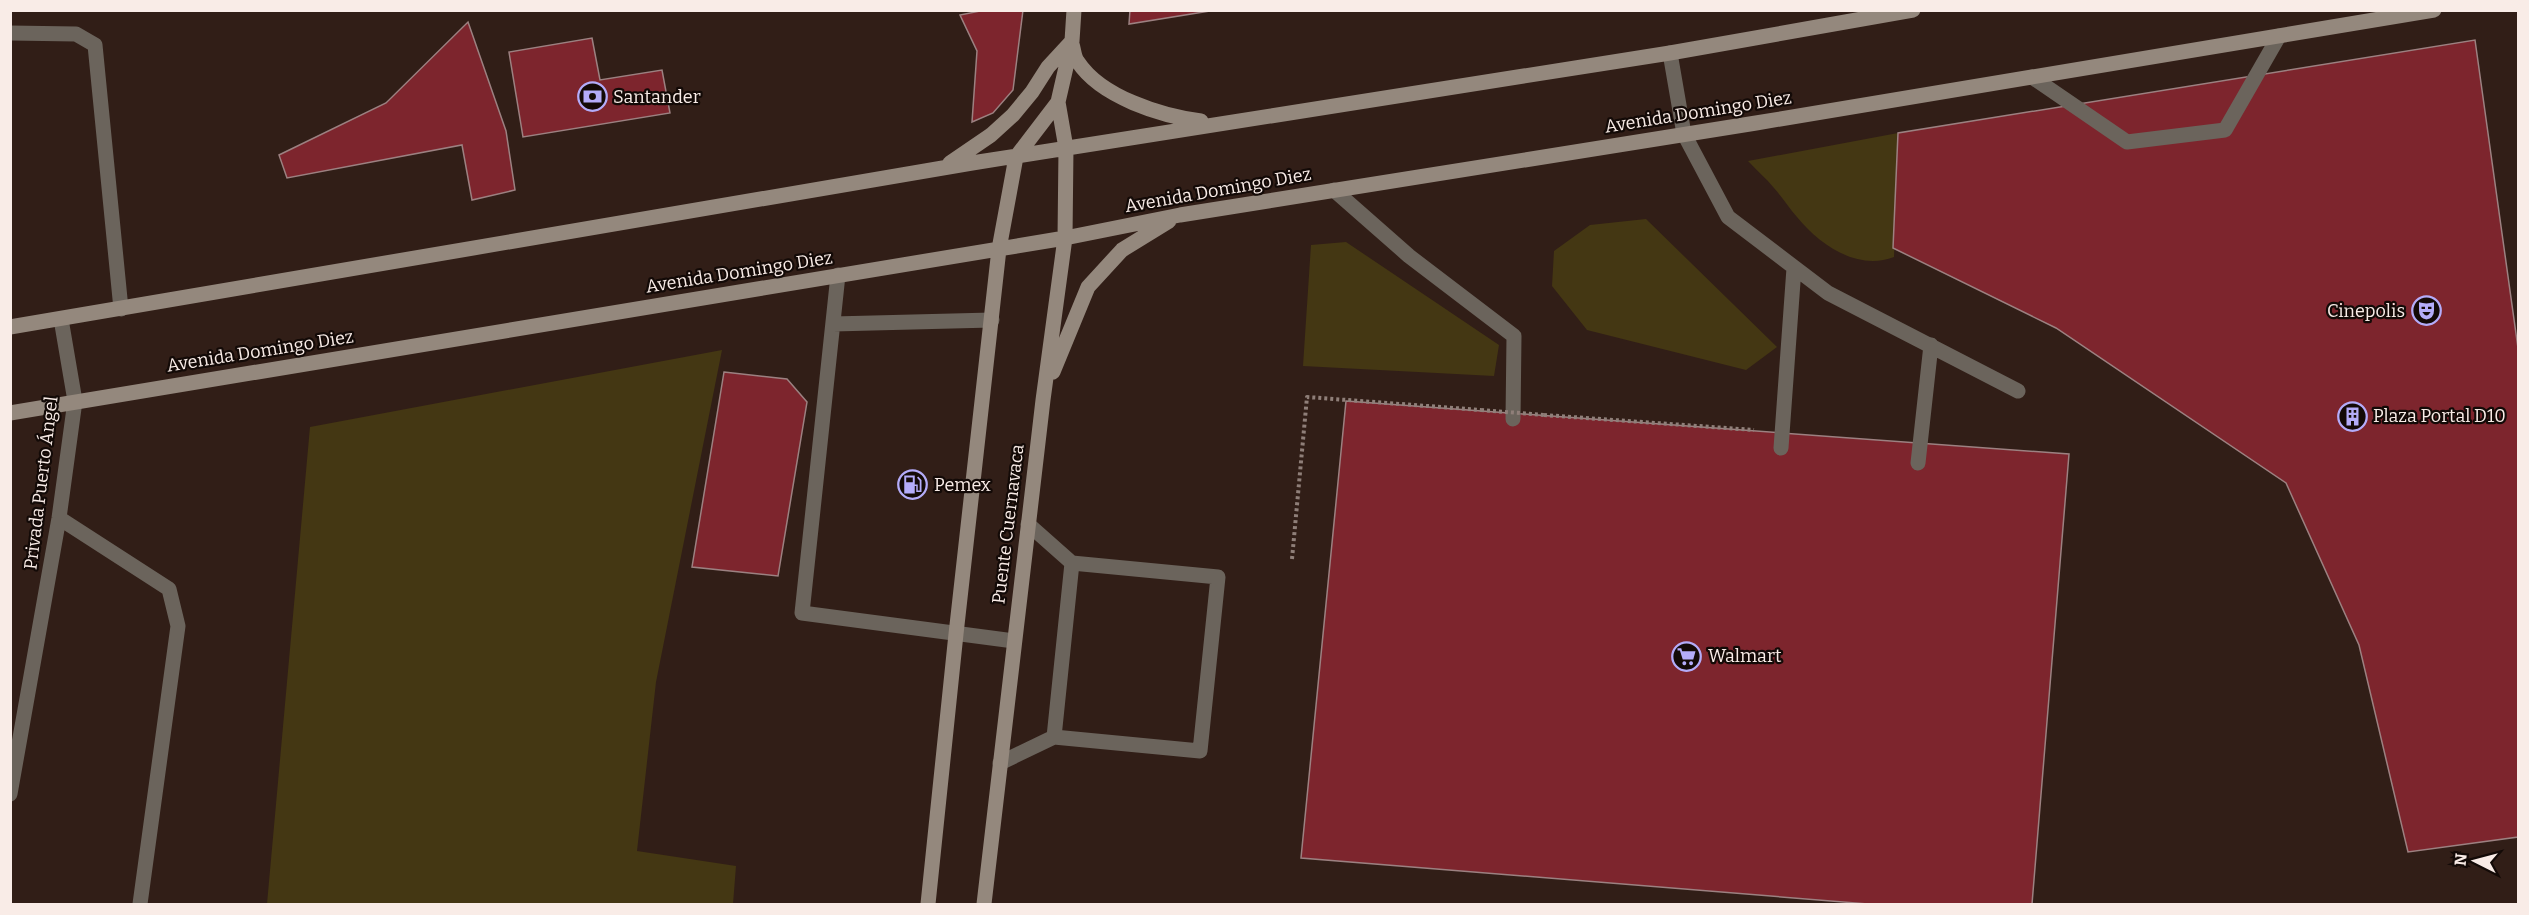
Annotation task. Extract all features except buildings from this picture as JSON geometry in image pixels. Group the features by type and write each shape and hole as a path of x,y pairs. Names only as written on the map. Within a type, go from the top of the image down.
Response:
{"main road":[{"path":"929,903 999,249 1016,157 1058,102 1072,41 1074,10"},
{"path":"10,327 1066,148 1670,52 1914,10"},
{"name":"Avenida Domingo Diez","path":"10,414 75,401 1065,238 1179,214 1683,134 2434,10"},
{"path":"1072,41 1077,61 1096,80 1117,95 1146,109 1176,118 1208,122 1240,120"},
{"path":"940,169 967,153 1013,115 1032,92 1048,67 1072,41"},
{"name":"Puente Cuernavaca","path":"984,904 1042,400 1065,238 1066,148 1058,102"},
{"path":"1042,400 1088,287 1122,250 1179,214"}],"street":[{"path":"10,33 76,34 95,45 121,309"},
{"path":"2032,77 2127,142 2225,130 2279,36"},
{"path":"1670,52 1683,134 1728,217 1828,293 2018,391"},
{"path":"1334,190 1409,256 1514,336 1512,419"},
{"path":"1780,448 1794,268"},
{"path":"838,275 802,613 1014,640"},
{"name":"Privada Puerto Ángel","path":"10,794 59,518 75,401 61,319"},
{"path":"833,324 992,320"},
{"path":"1918,463 1931,345"},
{"path":"59,518 169,589 178,626 141,904"},
{"path":"1000,763 1054,736 1200,751 1218,577 1072,563 1028,524"},
{"path":"1054,736 1072,563"}],"path":[{"path":"1292,559 1307,397 1754,430"}],"shaded area":[{"path":"1898,133 1894,257 1880,260 1866,261 1853,258 1828,246 1806,227 1771,184 1748,161"},
{"path":"1646,219 1777,347 1746,370 1587,330 1552,286 1554,251 1590,225"},
{"path":"1346,242 1499,345 1494,376 1303,366 1311,245"},
{"path":"722,350 656,682 637,851 736,866 733,904 267,904 310,427"}],"place":[{"name":"Santander","path":"592,97"},
{"name":"Cinepolis","path":"2426,311"},
{"name":"Plaza Portal D10","path":"2352,416"},
{"name":"Pemex","path":"913,485"},
{"name":"Walmart","path":"1687,656"}]}
